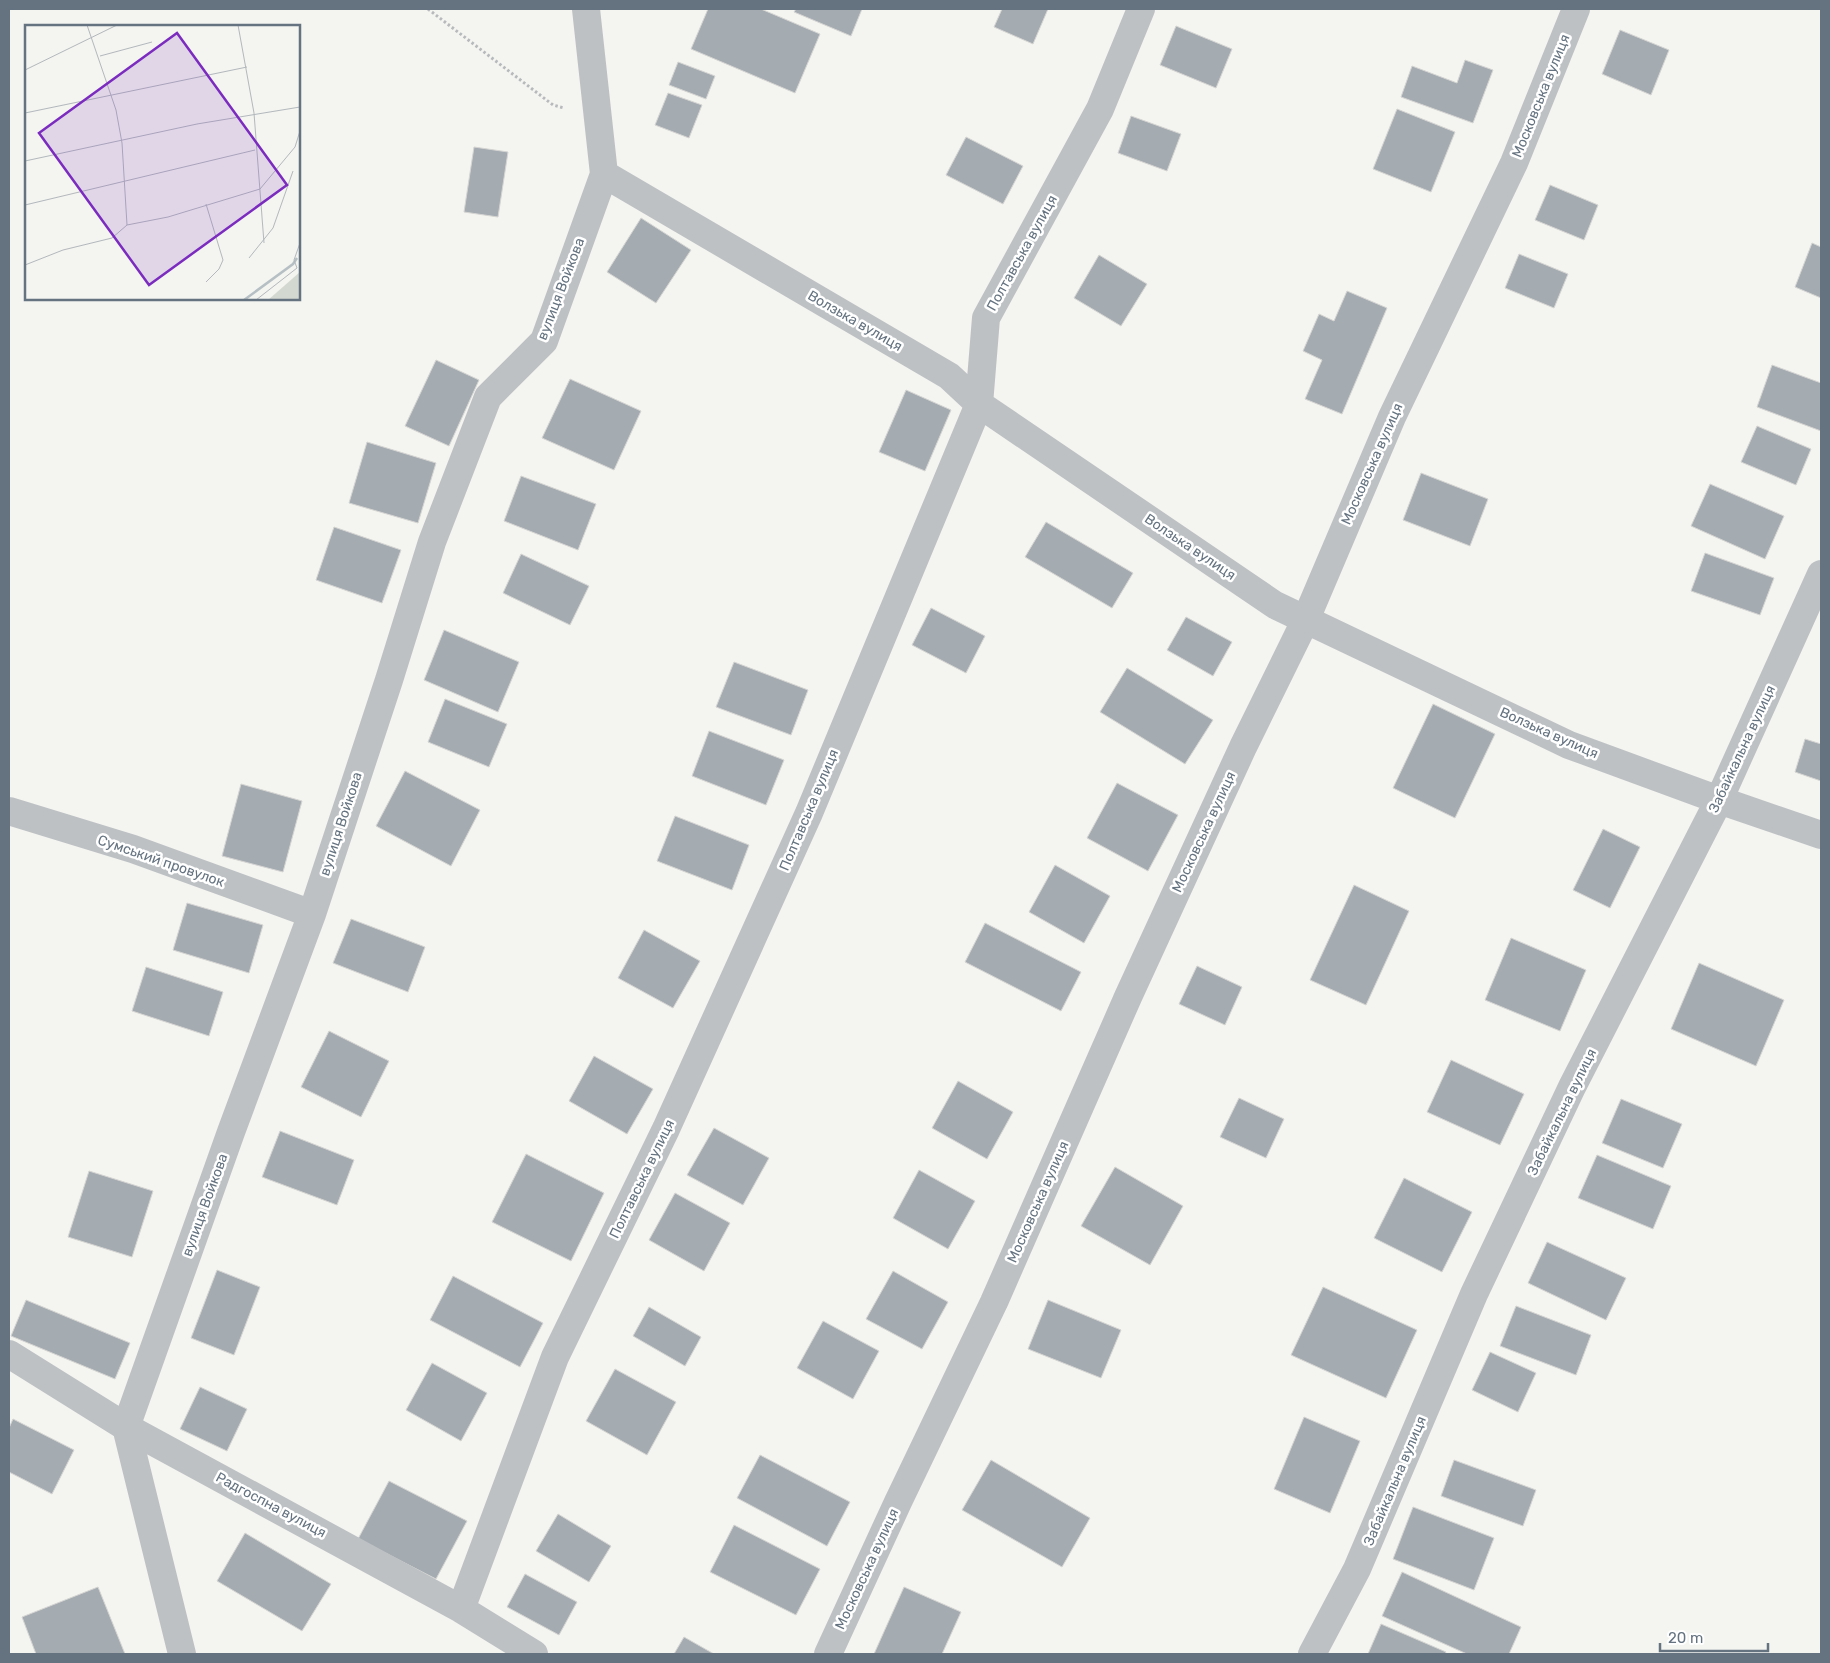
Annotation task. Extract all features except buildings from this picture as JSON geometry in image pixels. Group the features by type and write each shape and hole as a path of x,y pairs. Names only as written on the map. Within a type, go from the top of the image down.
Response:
{"street":[{"name":"вулиця Войкова","path":"126,1427 231,1132 312,914 432,542 488,397 544,341 604,174 586,9"},
{"name":"Полтавська вулиця","path":"461,1609 555,1357 666,1129 809,813 979,404 986,318 1100,109 1141,9"},
{"name":"Московська вулиця","path":"828,1654 898,1502 994,1302 1128,997 1231,774 1306,619 1392,417 1514,163 1576,9"},
{"name":"Волзька вулиця","path":"604,174 949,376 979,404 1275,605 1569,744 1719,800 1821,835"},
{"name":"Забайкальна вулиця","path":"1312,1654 1357,1569 1474,1294 1564,1105 1719,800 1821,574"},
{"name":"Сумський провулок","path":"9,811 133,850 312,914"},
{"name":"Радгоспна вулиця","path":"9,1354 126,1427 461,1609 534,1654"},
{"path":"126,1427 182,1654"}],"path":[{"path":"428,9 553,105 576,112 597,111"}]}
